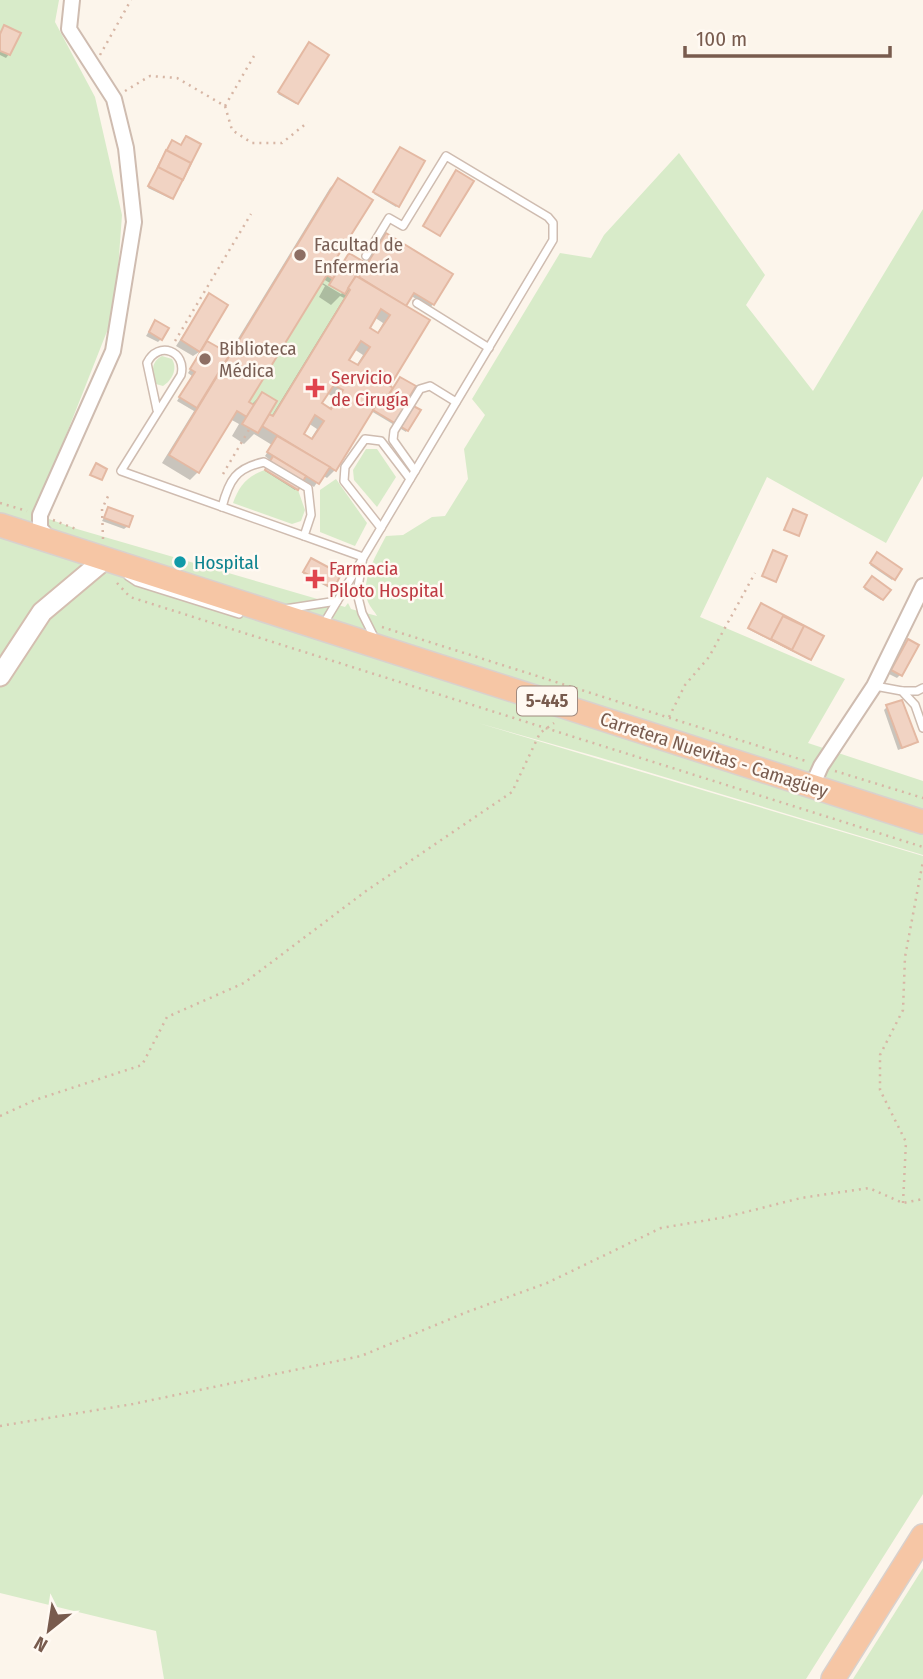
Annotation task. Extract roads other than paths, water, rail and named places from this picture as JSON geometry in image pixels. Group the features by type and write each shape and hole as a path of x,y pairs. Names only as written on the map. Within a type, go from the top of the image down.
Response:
{"highway":[{"name":"Carretera Nuevitas - Camagüey","path":"0,525 51,542 99,564 266,611 386,654 425,662 573,710 666,728 817,776 923,822"},
{"path":"832,1679 923,1536"}],"main road":[{"path":"0,676 42,612 99,564"}],"street":[{"path":"51,542 40,528 40,515 113,351 134,222 125,148 114,99 69,29 72,0"},
{"path":"817,776 874,686 923,586"}],"lane":[{"path":"320,629 553,240 553,223 548,217 446,156 403,226 389,218 366,256"},
{"path":"417,303 489,348"},
{"path":"157,410 147,363 159,350 170,351 180,358 182,369 121,471 363,557"},
{"path":"415,471 393,440 394,432 420,389 430,386 456,402"},
{"path":"381,528 344,481 345,467 365,439 381,441 410,480"},
{"path":"222,507 226,492 238,472 248,465 264,462 308,488 311,515 304,536"},
{"path":"363,557 357,593 362,613 386,654"},
{"path":"99,564 146,564 199,580"},
{"path":"266,611 337,601"},
{"path":"266,611 292,608"},
{"path":"874,686 902,691 917,691 923,688"},
{"path":"902,691 915,705 923,728"}],"place":[{"name":"Facultad de Enfermería","path":"300,255"},
{"name":"Biblioteca Médica","path":"205,359"},
{"name":"Servicio de Cirugía","path":"315,388"},
{"name":"Hospital","path":"180,562"},
{"name":"Farmacia Piloto Hospital","path":"315,579"}]}
